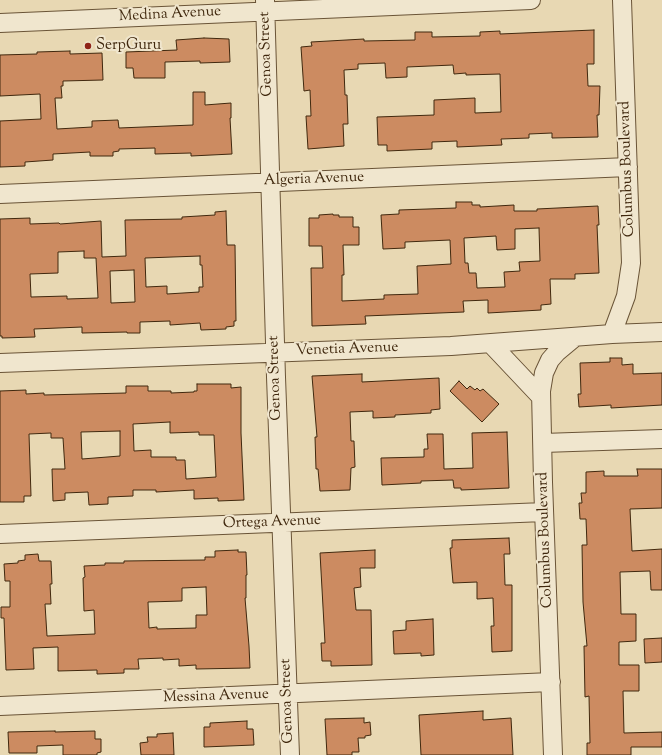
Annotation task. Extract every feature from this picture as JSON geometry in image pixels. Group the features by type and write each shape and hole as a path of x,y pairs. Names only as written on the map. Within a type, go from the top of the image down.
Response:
{"street":[{"name":"Medina Avenue","path":"0,23 266,6 531,0"},
{"name":"Columbus Boulevard","path":"612,334 625,301 631,263 622,0"},
{"name":"Genoa Street","path":"266,6 270,182 290,755"},
{"name":"Algeria Avenue","path":"0,194 628,167"},
{"name":"Venetia Avenue","path":"0,363 491,344 612,334 662,332"},
{"name":"Columbus Boulevard","path":"553,755 541,397 543,379 550,360 575,337"},
{"path":"491,344 541,397"},
{"path":"543,443 662,439"},
{"name":"Ortega Avenue","path":"0,534 544,512"},
{"name":"Messina Avenue","path":"0,706 551,682"}],"building":[{"path":"594,30 594,64 587,64 588,86 600,86 599,115 597,115 598,137 552,138 552,133 529,134 529,138 501,139 502,145 457,147 457,141 432,142 432,149 387,151 387,145 378,145 377,117 434,115 434,100 475,98 475,113 501,112 500,74 454,74 453,65 407,67 407,77 386,78 385,63 358,64 358,69 344,70 348,124 343,124 344,146 308,149 306,116 311,116 310,90 304,91 301,47 312,46 311,42 364,39 364,41 415,40 415,32 432,32 432,37 480,36 480,32 500,31 500,34"},
{"path":"204,38 229,39 230,62 165,62 165,78 134,78 133,68 126,68 126,52 177,50 176,40"},
{"path":"70,51 70,54 102,53 103,80 63,81 63,86 61,86 62,98 55,98 57,129 92,127 92,121 118,120 119,128 193,125 193,92 205,92 205,105 231,103 230,118 232,154 191,156 191,153 155,154 155,148 119,149 119,151 113,152 113,156 90,156 90,152 53,154 53,160 25,162 25,166 0,167 0,121 41,119 40,94 0,96 0,55"},
{"path":"456,202 472,202 472,205 480,205 480,207 514,205 514,211 537,211 537,209 598,206 599,225 597,225 599,273 575,274 575,279 550,279 551,304 541,305 541,310 488,313 488,300 463,301 464,312 365,316 366,324 312,326 311,268 323,268 322,246 309,246 309,218 319,218 319,215 333,214 339,215 339,217 353,217 353,227 359,227 359,245 343,245 344,275 342,275 342,301 384,299 384,295 418,294 417,266 451,264 450,240 405,242 405,248 383,249 381,215 399,214 399,210 456,208","holes":["539,228 540,261 519,262 520,271 504,272 505,287 477,288 476,273 469,273 468,263 465,263 464,238 496,236 497,250 515,249 515,229"]},
{"path":"226,211 227,245 235,245 236,321 234,321 234,326 226,327 226,329 201,330 200,323 170,325 170,321 140,322 140,333 82,333 82,327 34,329 35,337 2,338 2,336 0,336 0,219 30,218 30,224 60,224 101,221 102,257 126,256 125,220 182,219 182,217 215,215 215,212","holes":["84,251 84,258 96,258 98,298 67,299 67,296 31,297 30,274 58,273 58,252","200,256 203,287 199,287 199,292 167,294 167,286 146,287 145,258","134,270 135,302 111,303 110,271"]},
{"path":"610,358 622,358 622,365 633,364 633,374 662,373 662,405 611,408 611,405 579,407 578,394 581,394 580,363 610,362"},
{"path":"362,374 362,382 439,378 440,409 431,410 431,413 373,418 373,411 350,412 351,441 354,441 355,467 351,468 350,490 320,491 318,469 316,469 315,437 317,437 312,376"},
{"path":"459,381 467,389 470,386 475,390 477,388 480,391 483,389 499,404 482,422 450,391"},
{"path":"197,384 231,384 231,388 241,387 241,433 244,500 218,501 218,498 194,499 194,490 156,492 156,490 133,490 133,496 108,497 108,504 89,505 88,492 65,493 65,500 53,501 52,469 65,469 63,438 51,438 51,433 29,434 31,496 24,496 24,502 0,502 0,391 26,390 26,394 44,393 44,395 126,393 126,386 148,386 148,391 171,391 171,393 197,391","holes":["170,422 170,433 199,432 199,435 214,435 216,477 186,479 185,460 176,460 176,457 151,457 151,450 134,451 133,424","120,431 120,456 82,459 81,432"]},
{"path":"507,432 509,488 461,490 461,488 454,488 453,480 421,481 421,483 382,485 381,458 424,457 424,449 428,449 427,434 443,434 444,469 473,468 472,433"},
{"path":"637,469 662,469 662,508 630,509 632,551 662,549 662,590 651,590 650,571 620,572 621,614 636,614 636,641 619,642 619,665 639,665 639,691 623,691 624,733 662,732 662,747 631,747 631,755 587,755 587,743 590,743 589,696 585,697 584,646 587,646 583,602 582,545 587,545 586,519 580,519 579,503 582,503 581,493 586,493 586,472 604,471 604,476 638,476"},
{"path":"509,538 510,554 504,554 505,585 512,585 512,651 492,652 491,626 494,626 493,598 477,599 477,582 453,583 450,548 452,548 452,540"},
{"path":"238,550 238,552 246,552 247,575 245,598 250,668 196,669 196,665 179,666 179,659 163,660 163,658 138,659 139,669 124,669 124,673 97,674 97,670 58,671 58,647 33,648 34,669 6,670 4,618 1,618 1,607 10,607 10,581 5,581 4,564 18,563 18,561 25,560 25,555 38,554 39,561 51,561 51,604 45,604 47,636 95,634 94,610 84,611 84,566 105,565 105,563 124,563 124,561 205,560 205,557 215,557 215,551","holes":["206,587 207,615 196,615 196,628 149,628 148,602 182,601 182,588"]},
{"path":"375,550 375,568 360,568 361,587 354,588 356,610 371,610 372,665 331,666 331,661 322,661 321,643 325,643 320,553"},
{"path":"433,619 434,655 421,656 421,653 394,654 393,631 406,630 406,621"},
{"path":"662,638 662,662 645,663 644,639"},
{"path":"483,711 483,720 511,718 513,755 421,755 419,715"},
{"path":"364,718 364,723 370,722 371,735 365,736 365,738 358,738 359,752 352,752 352,755 327,755 325,719"},
{"path":"247,721 247,729 253,729 254,745 204,747 204,727 210,727 210,723"},
{"path":"95,731 95,739 101,739 101,752 97,753 97,755 63,755 63,745 37,746 37,753 9,753 8,732"},
{"path":"173,733 174,755 141,755 140,743 148,742 147,737 157,737 157,734"}],"place":[{"name":"SerpGuru","path":"88,46"}]}
